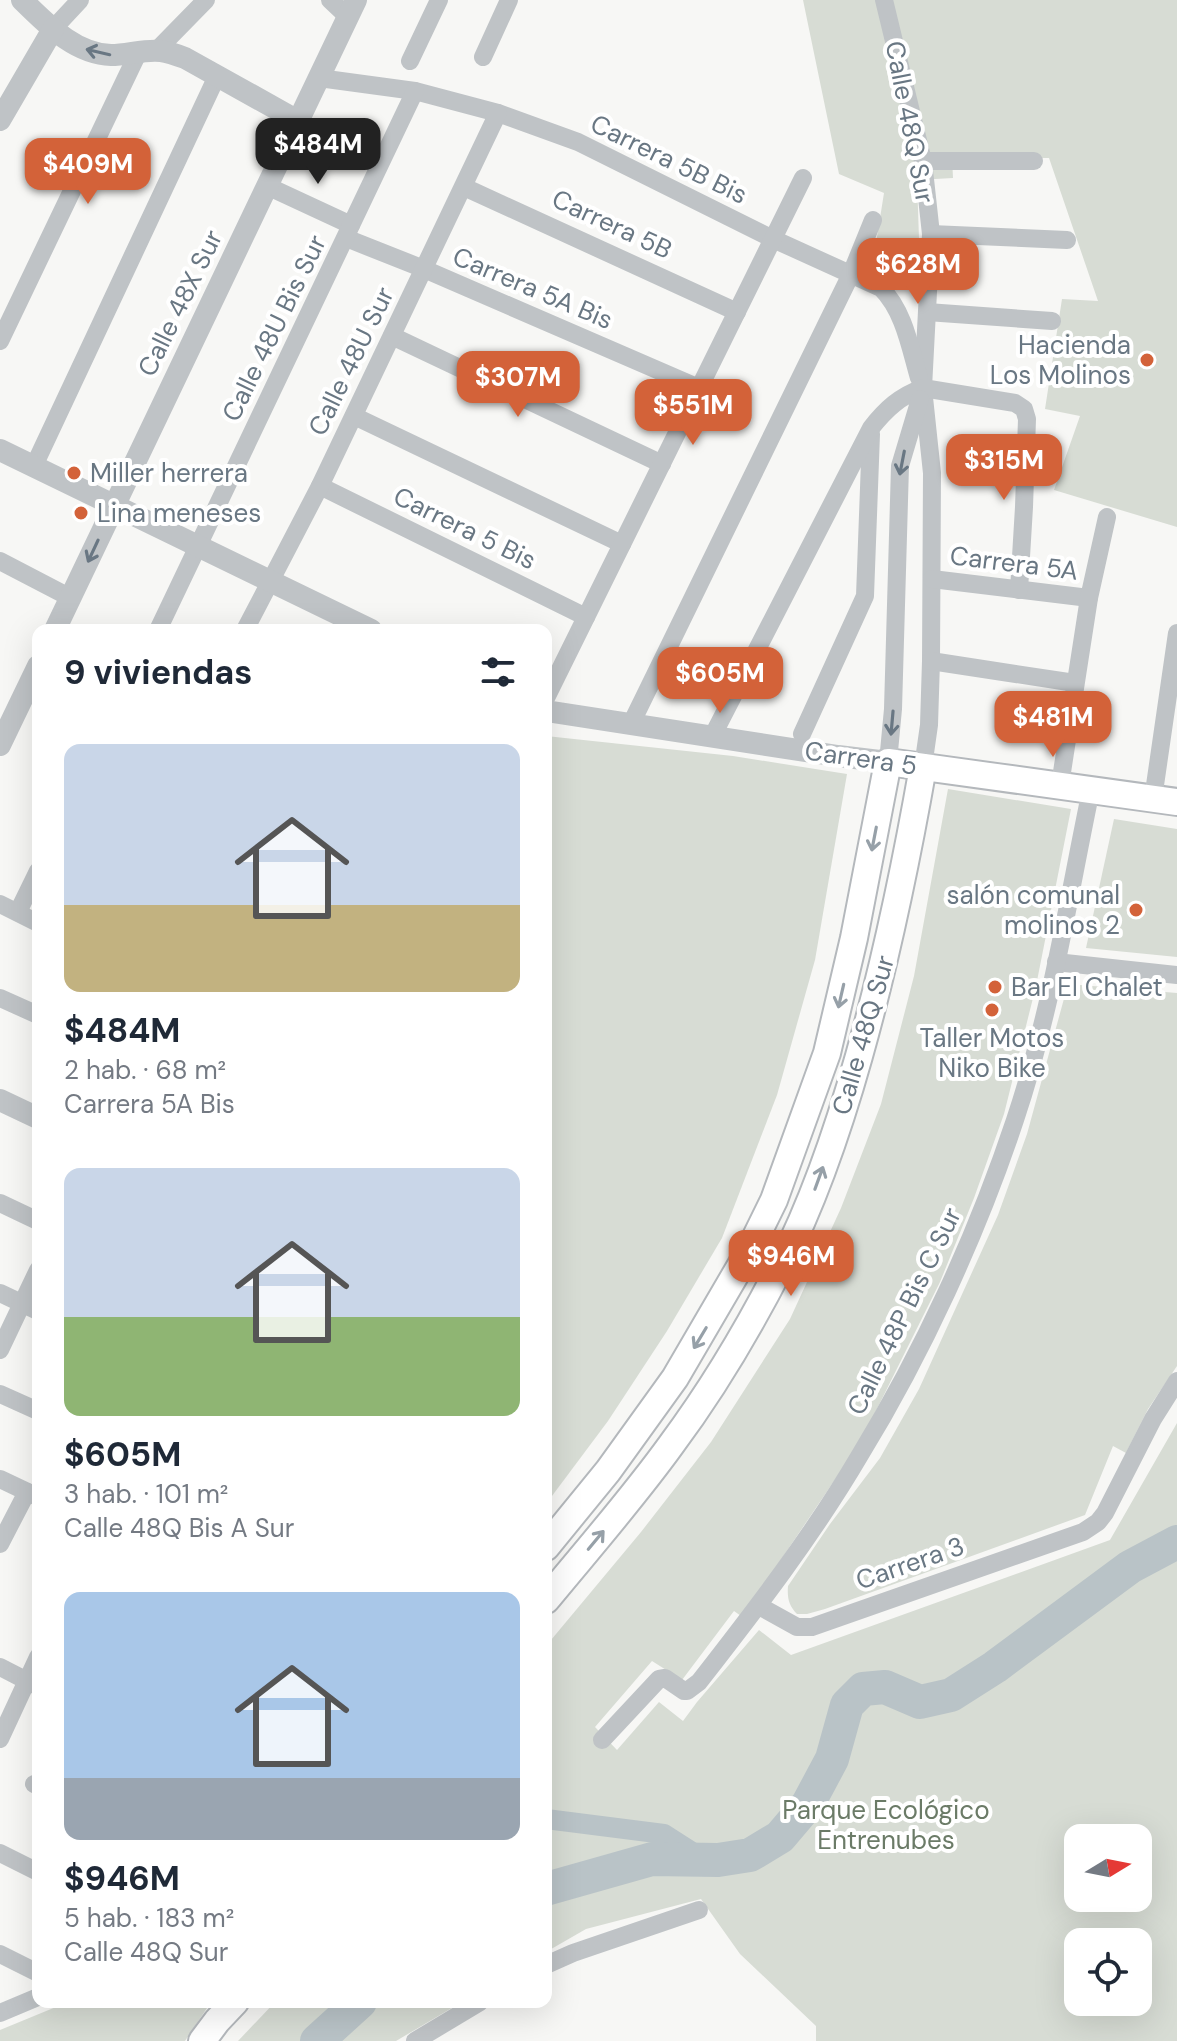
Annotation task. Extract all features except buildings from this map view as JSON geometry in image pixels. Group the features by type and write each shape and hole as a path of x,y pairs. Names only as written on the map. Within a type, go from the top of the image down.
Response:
{"main road":[{"name":"Carrera 5","path":"888,762 1165,800"},
{"name":"Calle 48Q Sur","path":"552,1540 608,1471 675,1378 748,1253 774,1200 827,1053 854,938 888,762"},
{"name":"Calle 48Q Sur","path":"552,1593 636,1491 689,1420 744,1332 791,1245 813,1196 846,1103 890,940 923,767"},
{"path":"202,2041 229,2008"}],"street":[{"path":"22,0 74,44 107,55 147,52 185,58 298,121"},
{"path":"0,120 53,29 80,0"},
{"path":"0,341 147,52 206,0"},
{"path":"330,0 352,8"},
{"path":"410,61 439,0"},
{"path":"483,57 509,0"},
{"name":"Calle 48Q Sur","path":"884,0 923,161 931,234 923,388 932,473 931,661 929,725 923,767"},
{"name":"Calle 48X Sur","path":"58,624 352,8"},
{"path":"34,466 217,76"},
{"name":"Carrera 5B Bis","path":"319,78 415,91 498,113 578,142 773,239 881,288 890,297 904,326 923,388"},
{"name":"Calle 48U Bis Sur","path":"161,624 415,91"},
{"name":"Calle 48U Sur","path":"248,624 320,486 498,113"},
{"path":"923,161 1034,161"},
{"path":"552,686 803,178"},
{"name":"Carrera 5A Bis","path":"267,186 348,232 424,269 699,388"},
{"name":"Carrera 5B","path":"464,187 737,312"},
{"path":"631,724 851,274 873,220"},
{"path":"931,234 1067,240"},
{"path":"927,312 1052,321"},
{"path":"392,336 662,464"},
{"path":"712,737 871,428 882,413 910,392 923,388 1015,403 1024,409 1027,419 1026,463 1019,590"},
{"name":"Calle 48Q Sur","path":"888,762 893,709 900,466 923,388"},
{"path":"354,416 622,544"},
{"path":"802,734 865,596 871,428"},
{"path":"0,450 271,581 344,624"},
{"name":"Carrera 5 Bis","path":"320,486 586,617"},
{"path":"1060,785 1089,598 1107,517"},
{"path":"0,561 71,598"},
{"name":"Carrera 5A","path":"932,579 1089,598"},
{"path":"1165,800 1177,633"},
{"path":"931,661 1075,683"},
{"path":"0,745 32,678"},
{"name":"Carrera 5","path":"552,712 888,762"},
{"name":"Calle 48P Bis C Sur","path":"602,1740 659,1679 665,1678 684,1691 690,1691 699,1682 759,1606 858,1459 920,1345 984,1206 1016,1119 1056,962 1091,790"},
{"path":"18,912 32,883"},
{"path":"0,904 32,920"},
{"path":"1056,962 1177,975"},
{"path":"0,998 32,1012"},
{"path":"0,1100 32,1115"},
{"path":"0,1203 32,1218"},
{"path":"0,1293 30,1307 0,1350"},
{"name":"Carrera 3","path":"759,1606 797,1627 812,1627 1083,1532 1105,1513 1153,1419 1177,1381"},
{"path":"0,1394 32,1408"},
{"path":"0,1479 32,1495 0,1544"},
{"path":"0,1667 32,1684 0,1739"},
{"path":"0,1853 32,1869"},
{"path":"552,1962 699,1910"},
{"path":"0,1954 32,1970"},
{"path":"0,2013 32,2000"},
{"path":"415,2041 470,2008"}],"green space":[{"path":"803,0 1177,0 1177,527 1054,490 1080,416 1045,409 1062,299 1098,301 1049,158 952,157 953,178 917,180 921,297 873,262 884,193 839,174"},
{"path":"552,737 733,756 847,774 815,960 777,1095 722,1238 667,1331 608,1421 552,1496"},
{"name":"Parque Ecológico Entrenubes","path":"948,789 1071,809 1036,986 1004,1114 940,1282 861,1441 753,1601 741,1616 734,1611 682,1680 652,1661 595,1727 617,1750 659,1702 683,1721 759,1630 791,1655 1110,1540 1177,1423 1177,2041 816,2041 816,2026 740,1954 701,1899 586,1929 552,1949 552,1639 711,1442 790,1319 841,1208 881,1104 914,976"},
{"path":"1114,819 1177,829 1177,957 1086,948"},
{"path":"1068,984 1177,993 1177,1366 1148,1409 1126,1453 1113,1446 1085,1515 825,1609 797,1614 789,1602 788,1586 880,1458 919,1389 998,1215 1027,1134"},
{"path":"53,2008 207,2008 185,2041 0,2041 0,2030"},
{"path":"269,2008 452,2008 396,2041 238,2041"}],"waterway":[{"path":"552,1887 652,1859 718,1860 750,1855 780,1837 808,1804 832,1759 847,1705 863,1689 885,1687 920,1702 951,1695 995,1667 1130,1567 1177,1542"},
{"path":"552,1820 664,1834 703,1859"},
{"path":"317,2041 353,2008"}],"place":[{"name":"Hacienda Los Molinos","path":"1147,360"},
{"name":"Miller herrera","path":"74,473"},
{"name":"Lina meneses","path":"81,513"},
{"name":"salón comunal molinos 2","path":"1136,910"},
{"name":"Bar El Chalet","path":"995,987"},
{"name":"Taller Motos Niko Bike","path":"992,1010"}]}
